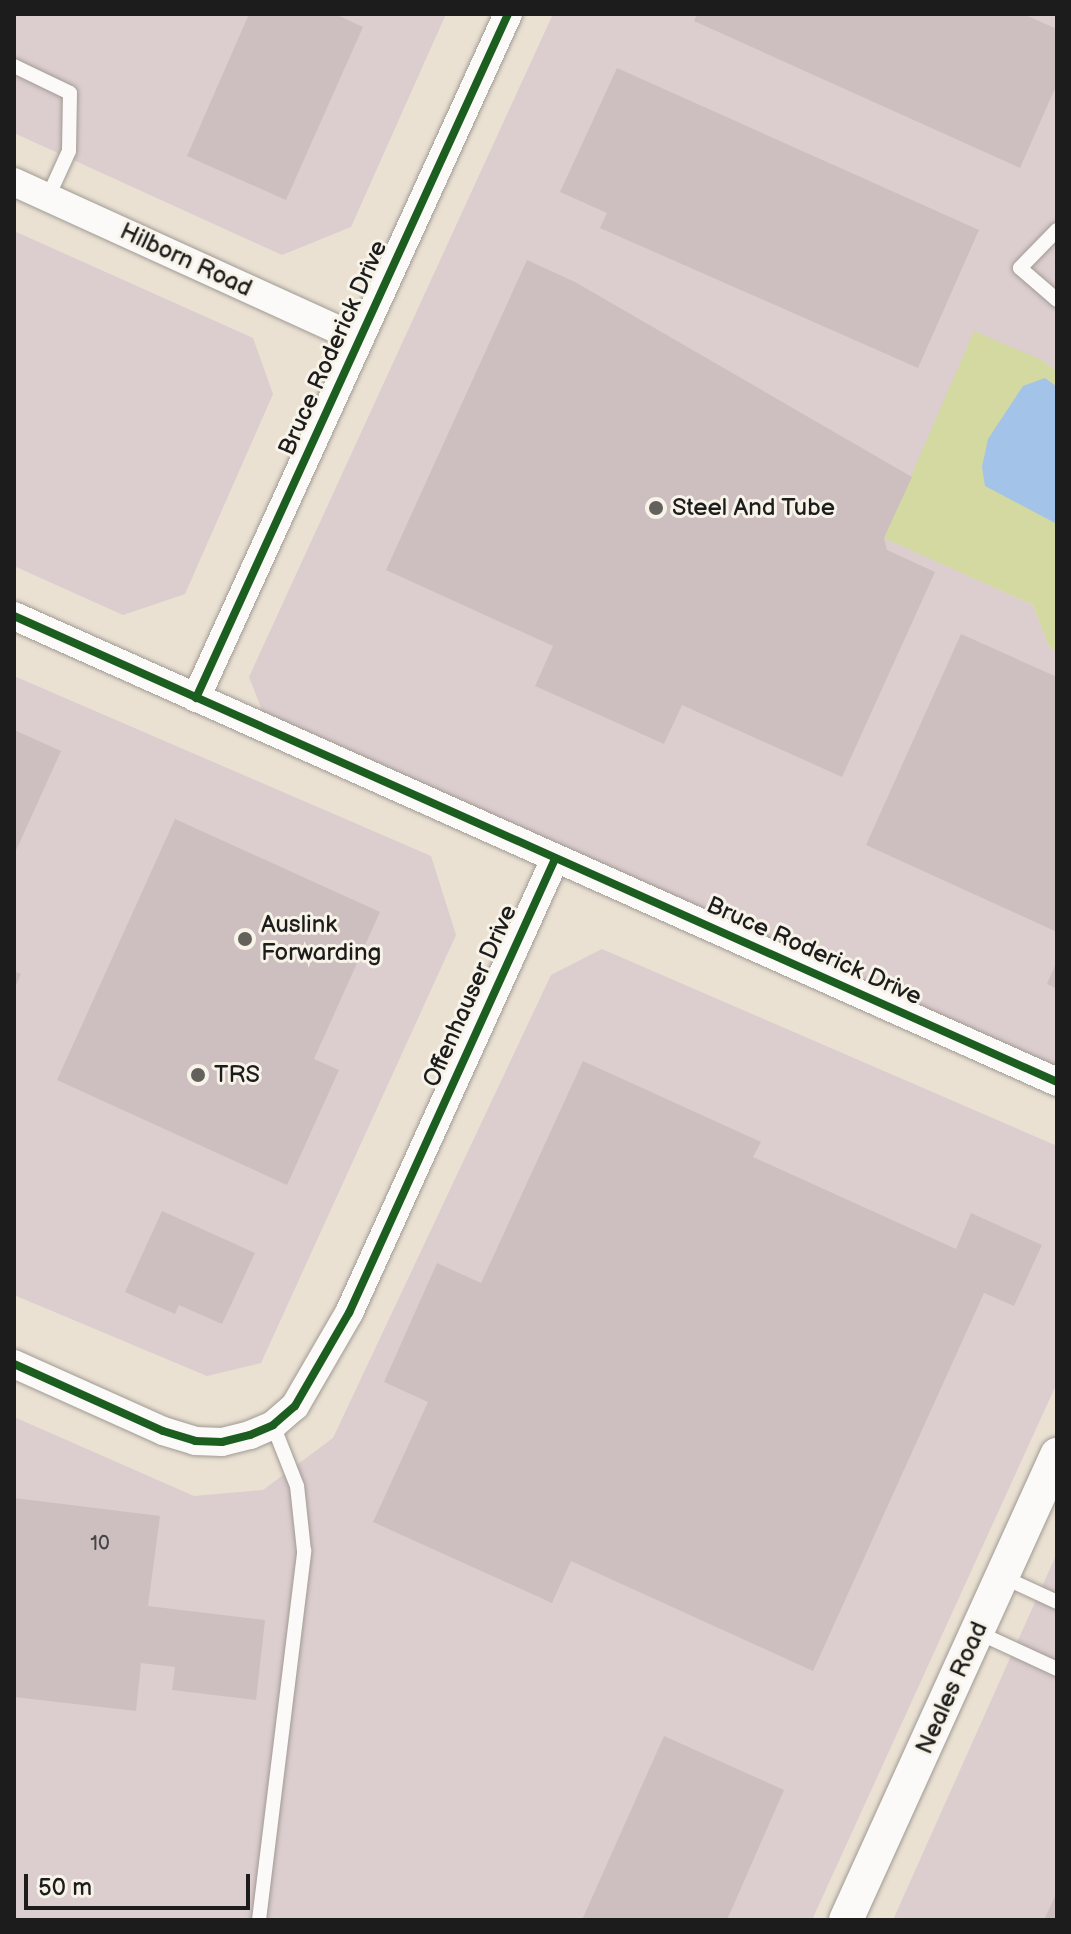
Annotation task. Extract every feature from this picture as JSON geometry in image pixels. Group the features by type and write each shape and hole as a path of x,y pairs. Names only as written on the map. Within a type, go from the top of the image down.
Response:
{"street":[{"name":"Bruce Roderick Drive","path":"196,698 508,14"},
{"name":"Hilborn Road","path":"14,182 359,339"},
{"path":"14,616 555,858"},
{"name":"Bruce Roderick Drive","path":"555,858 1057,1082"},
{"name":"Offenhauser Drive","path":"14,1364 163,1431 195,1441 222,1442 273,1425 295,1406 349,1313 555,858"},
{"name":"Neales Road","path":"846,1920 1057,1455"}],"lane":[{"path":"14,66 70,93 69,151 48,197"},
{"path":"1057,230 1020,268 1057,300"},
{"path":"259,1920 304,1551 297,1486 273,1425"},
{"path":"1002,1576 1057,1602"},
{"path":"977,1632 1057,1669"}],"shaded area":[{"path":"14,14 446,14 351,227 282,255 14,133"},
{"path":"553,14 1057,14 1057,372 1042,360 912,477 885,538 1033,605 1049,647 1057,651 1057,1081 268,725 249,677"},
{"path":"14,231 253,338 273,394 185,594 123,615 14,566"},
{"path":"14,676 431,856 456,935 261,1363 207,1376 14,1295"},
{"path":"602,949 1057,1146 1057,1383 812,1920 14,1920 14,1417 194,1496 263,1490 333,1438 551,975"},
{"path":"1057,1553 1057,1920 893,1920"}],"green space":[{"path":"974,331 1042,360 1057,372 1057,651 1049,647 1033,605 884,538"}],"water":[{"path":"1045,378 1057,387 1057,524 985,486 982,467 988,439 1023,386"}],"building":[{"path":"249,14 335,14 363,27 286,200 187,156"},
{"path":"697,14 1023,14 1057,29 1057,84 1020,168 694,21"},
{"path":"617,68 979,230 918,368 600,228 607,213 560,192"},
{"name":"Steel And Tube","path":"527,260 575,282 912,477 884,538 887,550 935,572 842,777 682,705 664,744 535,686 553,646 386,570"},
{"path":"961,634 1057,677 1057,932 866,845"},
{"path":"14,730 61,751 14,855"},
{"path":"175,819 380,912 314,1059 339,1070 287,1185 57,1080"},
{"path":"1057,961 1057,989 1047,984"},
{"path":"14,971 21,974 14,990"},
{"path":"583,1061 761,1142 753,1157 956,1249 971,1213 1042,1245 1014,1306 984,1293 813,1671 571,1561 552,1603 373,1522 428,1402 384,1382 437,1263 481,1283"},
{"path":"162,1211 255,1253 222,1324 179,1305 175,1314 125,1292"},
{"path":"14,1498 160,1516 148,1606 265,1620 256,1700 172,1690 175,1667 141,1663 136,1711 14,1697"},
{"path":"664,1736 784,1790 727,1920 582,1920"},
{"path":"1057,1892 1057,1920 1044,1920"}],"cycle path":[{"path":"196,698 508,14"},
{"path":"14,616 1057,1082"},
{"path":"14,1364 163,1431 195,1441 222,1442 250,1435 273,1425 295,1406 349,1313 555,858"}],"place":[{"name":"Steel And Tube","path":"656,508"},
{"name":"Auslink Forwarding","path":"245,939"},
{"name":"TRS","path":"198,1075"}]}
